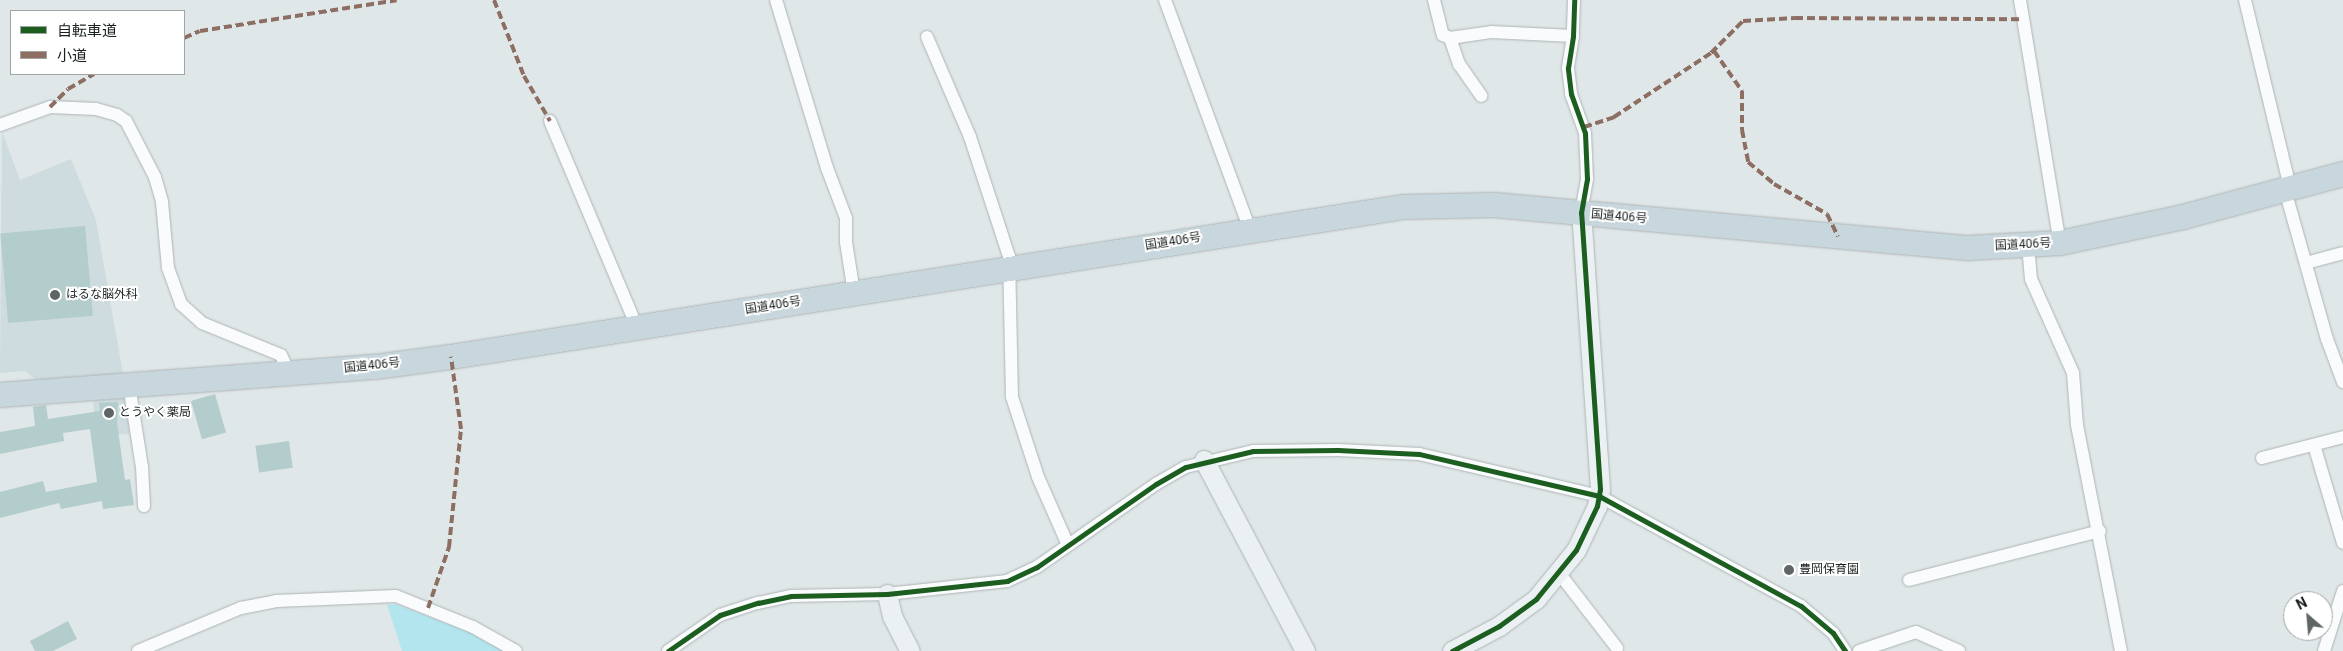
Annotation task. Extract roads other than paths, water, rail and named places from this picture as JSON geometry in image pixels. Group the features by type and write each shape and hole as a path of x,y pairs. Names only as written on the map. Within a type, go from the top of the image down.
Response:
{"highway":[{"name":"国道406号","path":"0,395 432,360 1403,207 1448,204 1581,213 1916,245 2028,245 2060,243 2183,217 2343,174"}],"street":[{"path":"776,0 828,168 846,218 846,242 854,294"},
{"path":"1165,0 1250,230"},
{"path":"1434,0 1443,35 1450,38 1491,32 1573,36"},
{"path":"1452,651 1520,612 1559,573 1584,536 1599,496 1581,213 1588,178 1585,133 1569,83 1568,68 1573,36 1574,0"},
{"path":"2020,0 2060,243"},
{"path":"2246,0 2306,262 2327,340 2343,382"},
{"path":"926,37 970,137 1009,256 1012,397 1038,477 1068,546"},
{"path":"1450,38 1459,64 1481,96"},
{"path":"0,125 26,114 57,107 96,109 117,115 126,121 155,176 162,202 168,268 180,304 202,323 281,355 289,373"},
{"path":"550,121 638,328"},
{"path":"2028,245 2031,279 2073,373 2077,425 2100,531 2121,651"},
{"path":"2306,262 2343,253"},
{"path":"129,385 142,467 144,506"},
{"path":"2262,458 2343,437"},
{"path":"2314,445 2332,513 2343,543"},
{"path":"668,651 720,615 758,603 790,596 886,594 1007,581 1023,576 1156,484 1204,460 1253,451 1338,450 1419,454 1599,496 1801,606 1833,633 1846,651"},
{"path":"1204,460 1306,651"},
{"path":"1909,580 2100,531"},
{"path":"1559,573 1617,648"},
{"path":"2324,651 2343,591"},
{"path":"886,594 892,616 910,651"},
{"path":"138,651 242,608 276,601 396,596 473,627 516,651"},
{"path":"1859,651 1916,632 1959,651"}],"place":[{"name":"はるな脳外科","path":"55,295"},
{"name":"とうやく薬局","path":"109,413"},
{"name":"豊岡保育園","path":"1789,570"}]}
